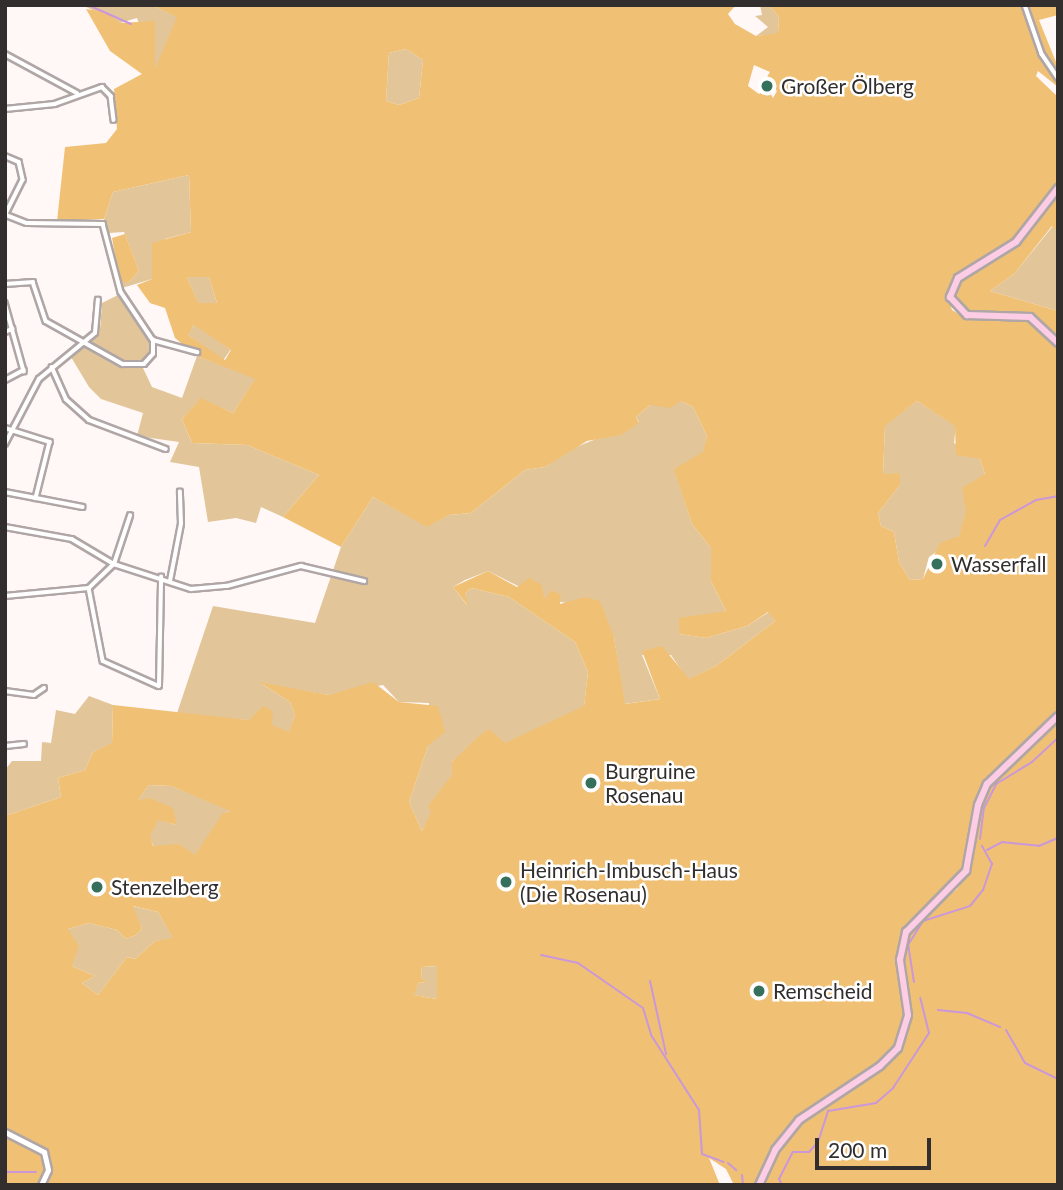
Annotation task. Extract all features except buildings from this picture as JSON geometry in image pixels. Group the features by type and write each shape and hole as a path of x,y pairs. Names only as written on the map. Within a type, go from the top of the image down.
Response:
{"main road":[{"path":"1058,188 1016,242 958,278 950,291 962,313 1026,316 1044,326 1058,343"},
{"path":"759,1185 775,1150 799,1120 880,1066 898,1048 908,1015 900,960 906,932 966,871 978,805 987,784 1058,716"},
{"path":"5,1132 44,1152 48,1170 41,1185"}],"street":[{"path":"1026,5 1042,54 1058,78"},
{"path":"5,54 79,93"},
{"path":"5,109 34,108 79,93 107,89 114,120"},
{"path":"5,156 19,162 23,177 6,216 27,223 103,224 121,292 153,340 151,357 135,366 83,344 46,321 31,281 5,284"},
{"path":"5,444 15,431 36,382 83,344 99,323 98,300"},
{"path":"5,303 24,371 5,380"},
{"path":"5,332 12,329"},
{"path":"153,340 197,352"},
{"path":"52,367 66,399 89,421 166,449"},
{"path":"5,428 50,442 36,498"},
{"path":"5,492 83,507"},
{"path":"170,581 181,524 180,492"},
{"path":"5,596 89,587 114,564 131,516"},
{"path":"5,527 72,539 114,564 170,581 212,589 301,566 364,581"},
{"path":"89,587 103,661 159,686 161,577"},
{"path":"5,697 7,691 34,695 44,688"},
{"path":"5,746 24,744"}],"shaded area":[{"path":"82,5 152,5 178,17 160,66 155,70 137,18 120,23"},
{"path":"152,5 736,5 728,14 735,24 756,36 778,33 779,17 769,5 1058,7 1058,15 1039,20 1058,67 1058,87 1038,71 1036,76 1058,97 1058,184 1020,234 957,275 947,293 952,310 964,317 1033,322 1058,350 1058,710 988,778 972,813 966,864 902,934 898,964 906,1017 896,1046 885,1059 798,1116 778,1138 756,1185 734,1185 726,1169 709,1158 720,1185 5,1185 5,816 61,797 58,778 85,770 93,752 112,743 113,705 249,720 263,706 273,711 272,725 289,732 295,715 290,702 259,682 329,695 373,682 399,702 438,706 445,732 428,746 409,802 422,831 431,812 428,806 452,775 452,762 478,737 489,729 505,743 584,706 588,672 575,642 509,597 471,588 465,594 469,607 453,587 488,571 517,587 529,578 542,585 544,599 552,590 561,595 560,604 585,597 600,601 614,637 625,704 660,699 642,651 662,646 689,679 716,666 775,621 768,612 747,626 706,638 679,634 679,618 726,611 711,581 711,548 692,524 674,469 703,452 707,436 693,407 681,401 670,408 650,405 636,417 639,423 621,435 587,441 545,467 525,470 471,513 449,515 427,527 373,497 341,547 283,517 319,475 247,445 192,443 182,419 201,398 233,413 255,379 197,356 175,338 165,308 150,303 137,285 152,279 152,243 191,232 189,175 113,192 104,219 57,221 65,147 106,143 117,129 114,89 142,74 110,51 86,9 106,12 120,23 155,21 155,69 177,17","holes":["406,49 423,60 419,98 399,105 386,101 389,53","754,65 770,72 765,80 777,91 773,98 768,89 759,94 748,86","187,277 209,277 217,303 198,303","194,325 231,350 225,360 188,335","917,401 955,426 956,455 980,459 985,474 962,488 966,511 959,536 940,543 923,579 910,580 899,562 894,532 881,526 878,513 900,485 900,473 883,474 885,426","149,785 171,786 230,811 222,814 195,855 179,844 153,846 150,836 158,820 177,825 173,808 150,798 138,800","133,906 158,912 173,938 155,941 135,959 127,957 98,995 82,983 95,976 72,966 79,946 68,929 89,923 117,930 126,939 142,929","437,966 437,999 414,995 419,982 427,983 421,977 422,967"]},
{"path":"760,5 769,5 779,17 778,34 756,36 768,27 755,16 762,15"},
{"path":"406,49 423,60 419,98 399,105 386,101 389,53"},
{"path":"189,175 191,232 165,239 152,279 122,288 120,282 129,282 139,271 124,232 109,233 104,219 113,192"},
{"path":"1058,192 1058,232 1052,226 1014,274 990,291 1058,311 1058,338 1029,314 965,311 953,298 955,286 1017,244"},
{"path":"1053,226 1058,232 1058,311 990,291 1014,274"},
{"path":"125,234 139,271 129,282 120,282 112,238"},
{"path":"187,277 209,277 217,303 198,304"},
{"path":"120,294 152,344 143,368 152,387 182,398 197,356 256,378 233,413 201,399 182,419 192,443 247,445 319,475 283,517 261,507 256,523 236,518 208,522 199,467 170,462 179,442 137,436 143,413 101,399 89,387 71,357 100,329 102,303"},
{"path":"195,324 231,350 223,360 187,335"},
{"path":"681,401 693,407 707,436 704,452 675,470 692,524 711,548 711,581 726,611 679,634 706,638 747,626 769,612 775,621 716,666 688,680 671,655 642,655 660,699 624,704 614,637 567,603 544,599 488,571 465,580 453,587 467,605 465,594 471,588 509,597 575,642 588,672 584,707 505,744 462,754 452,762 452,775 422,831 409,802 428,746 429,703 399,702 383,685 329,695 262,684 290,702 295,715 289,733 249,720 176,716 213,606 315,623 341,547 373,497 427,526 449,515 471,513 525,470 545,467 571,449 639,422 636,417 650,405"},
{"path":"917,401 956,426 954,443 980,459 985,474 959,536 929,557 923,579 910,580 899,562 894,532 881,526 878,513 900,485 883,474 885,425"},
{"path":"89,696 113,705 112,744 93,752 85,770 58,778 61,797 5,816 5,770 12,761 41,761 42,742 51,743 56,710 75,714"},
{"path":"1058,720 1058,1185 761,1185 772,1159 798,1125 898,1052 911,1018 904,950 913,924 957,889 968,873 979,808 991,784"},
{"path":"149,785 171,786 231,810 222,815 195,856 154,847 149,836 158,819 176,825 137,801"},
{"path":"132,906 158,912 174,939 155,941 135,959 127,957 98,995 82,983 95,976 72,966 68,929 89,923 117,930 126,939 142,929"},
{"path":"438,966 437,999 413,995 419,982 426,983 421,977 422,967"}],"waterway":[{"path":"88,5 131,24"},
{"path":"985,546 1000,520 1036,500 1058,496"},
{"path":"980,839 984,808 996,784 1032,762 1058,738"},
{"path":"987,850 1002,842 1039,846 1058,838"},
{"path":"914,982 908,945 923,921 970,906 983,890 992,864 982,846"},
{"path":"541,955 578,963 643,1008 651,1035 699,1110 702,1154 724,1162"},
{"path":"650,981 666,1054"},
{"path":"782,1185 779,1179 793,1152 809,1152 818,1142 828,1111 876,1103 893,1088 929,1033 920,998"},
{"path":"938,1010 967,1013 1000,1027"},
{"path":"1006,1030 1025,1063 1058,1079"},
{"path":"728,1163 736,1170"},
{"path":"5,1172 36,1172"},
{"path":"742,1175 743,1185"}],"place":[{"name":"Großer Ölberg","path":"767,86"},
{"name":"Wasserfall","path":"937,564"},
{"name":"Burgruine Rosenau","path":"591,783"},
{"name":"Heinrich-Imbusch-Haus (Die Rosenau)","path":"506,882"},
{"name":"Stenzelberg","path":"97,887"},
{"name":"Remscheid","path":"759,991"}]}
